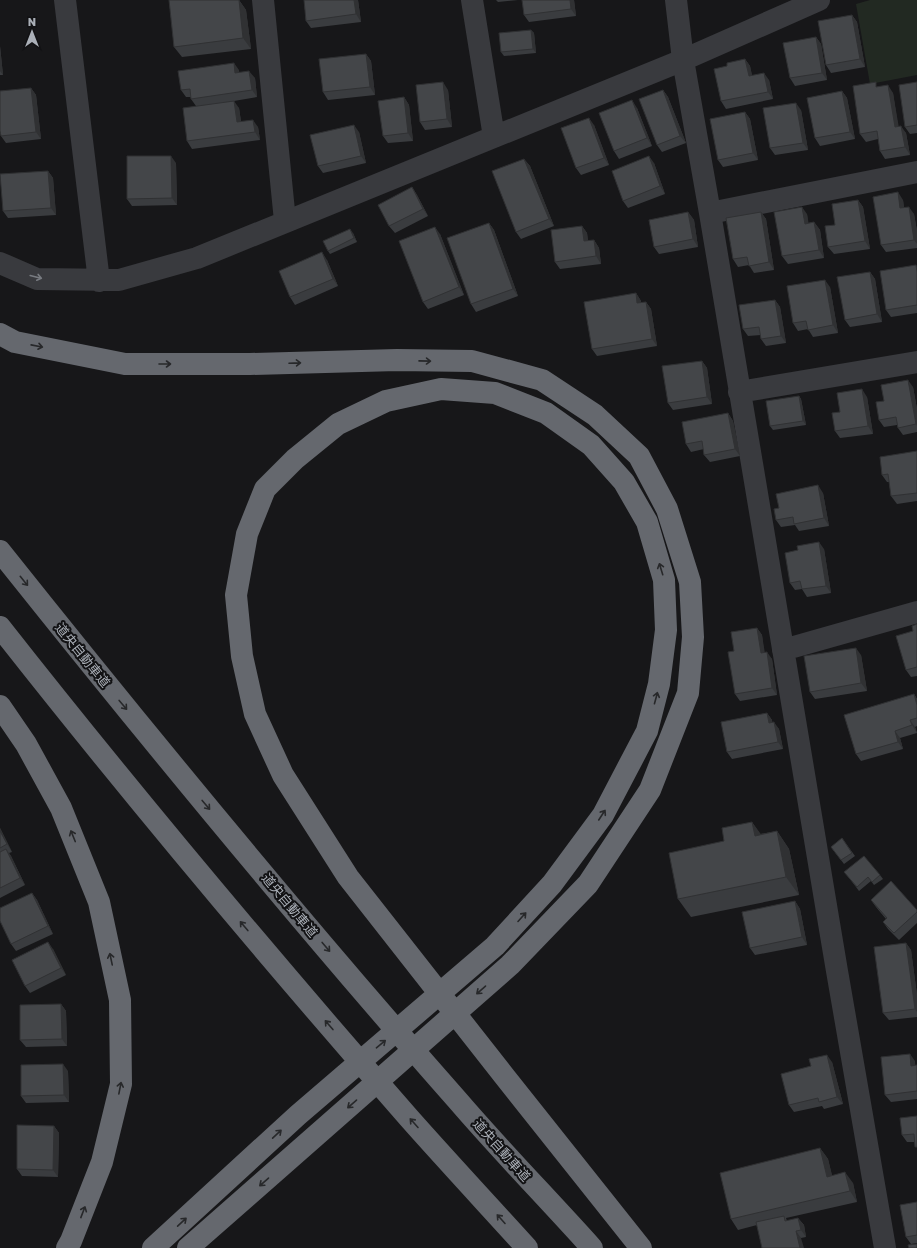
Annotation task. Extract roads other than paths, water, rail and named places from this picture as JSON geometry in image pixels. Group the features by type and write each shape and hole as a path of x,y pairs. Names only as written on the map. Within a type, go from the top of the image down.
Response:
{"highway":[{"path":"0,334 15,342 125,364 250,364 397,360 472,362 542,380 595,415 639,456 667,509 690,582 692,637 688,693 650,790 588,884 510,964 188,1248"},
{"path":"153,1248 298,1115 496,946 552,884 603,815 647,731 660,684 666,630 664,580 647,522 624,482 591,445 546,413 496,393 441,389 386,401 338,424 295,459 265,489 247,534 236,595 242,656 255,714 284,775 348,877 641,1248"},
{"name":"道央自動車道","path":"0,551 94,670 295,911 460,1103 592,1248"},
{"path":"0,628 159,825 271,957 415,1124 528,1248"},
{"path":"0,706 26,744 61,808 99,902 120,1000 121,1084 102,1162 72,1241 67,1248"}],"street":[{"path":"65,0 99,281"},
{"path":"263,0 285,221"},
{"path":"472,0 494,137"},
{"path":"676,0 683,60 838,979 885,1248"},
{"path":"0,263 37,278 99,281 119,280 197,258 683,60 819,0"},
{"path":"710,213 917,172"},
{"path":"739,392 917,362"},
{"path":"783,650 917,612"}]}
